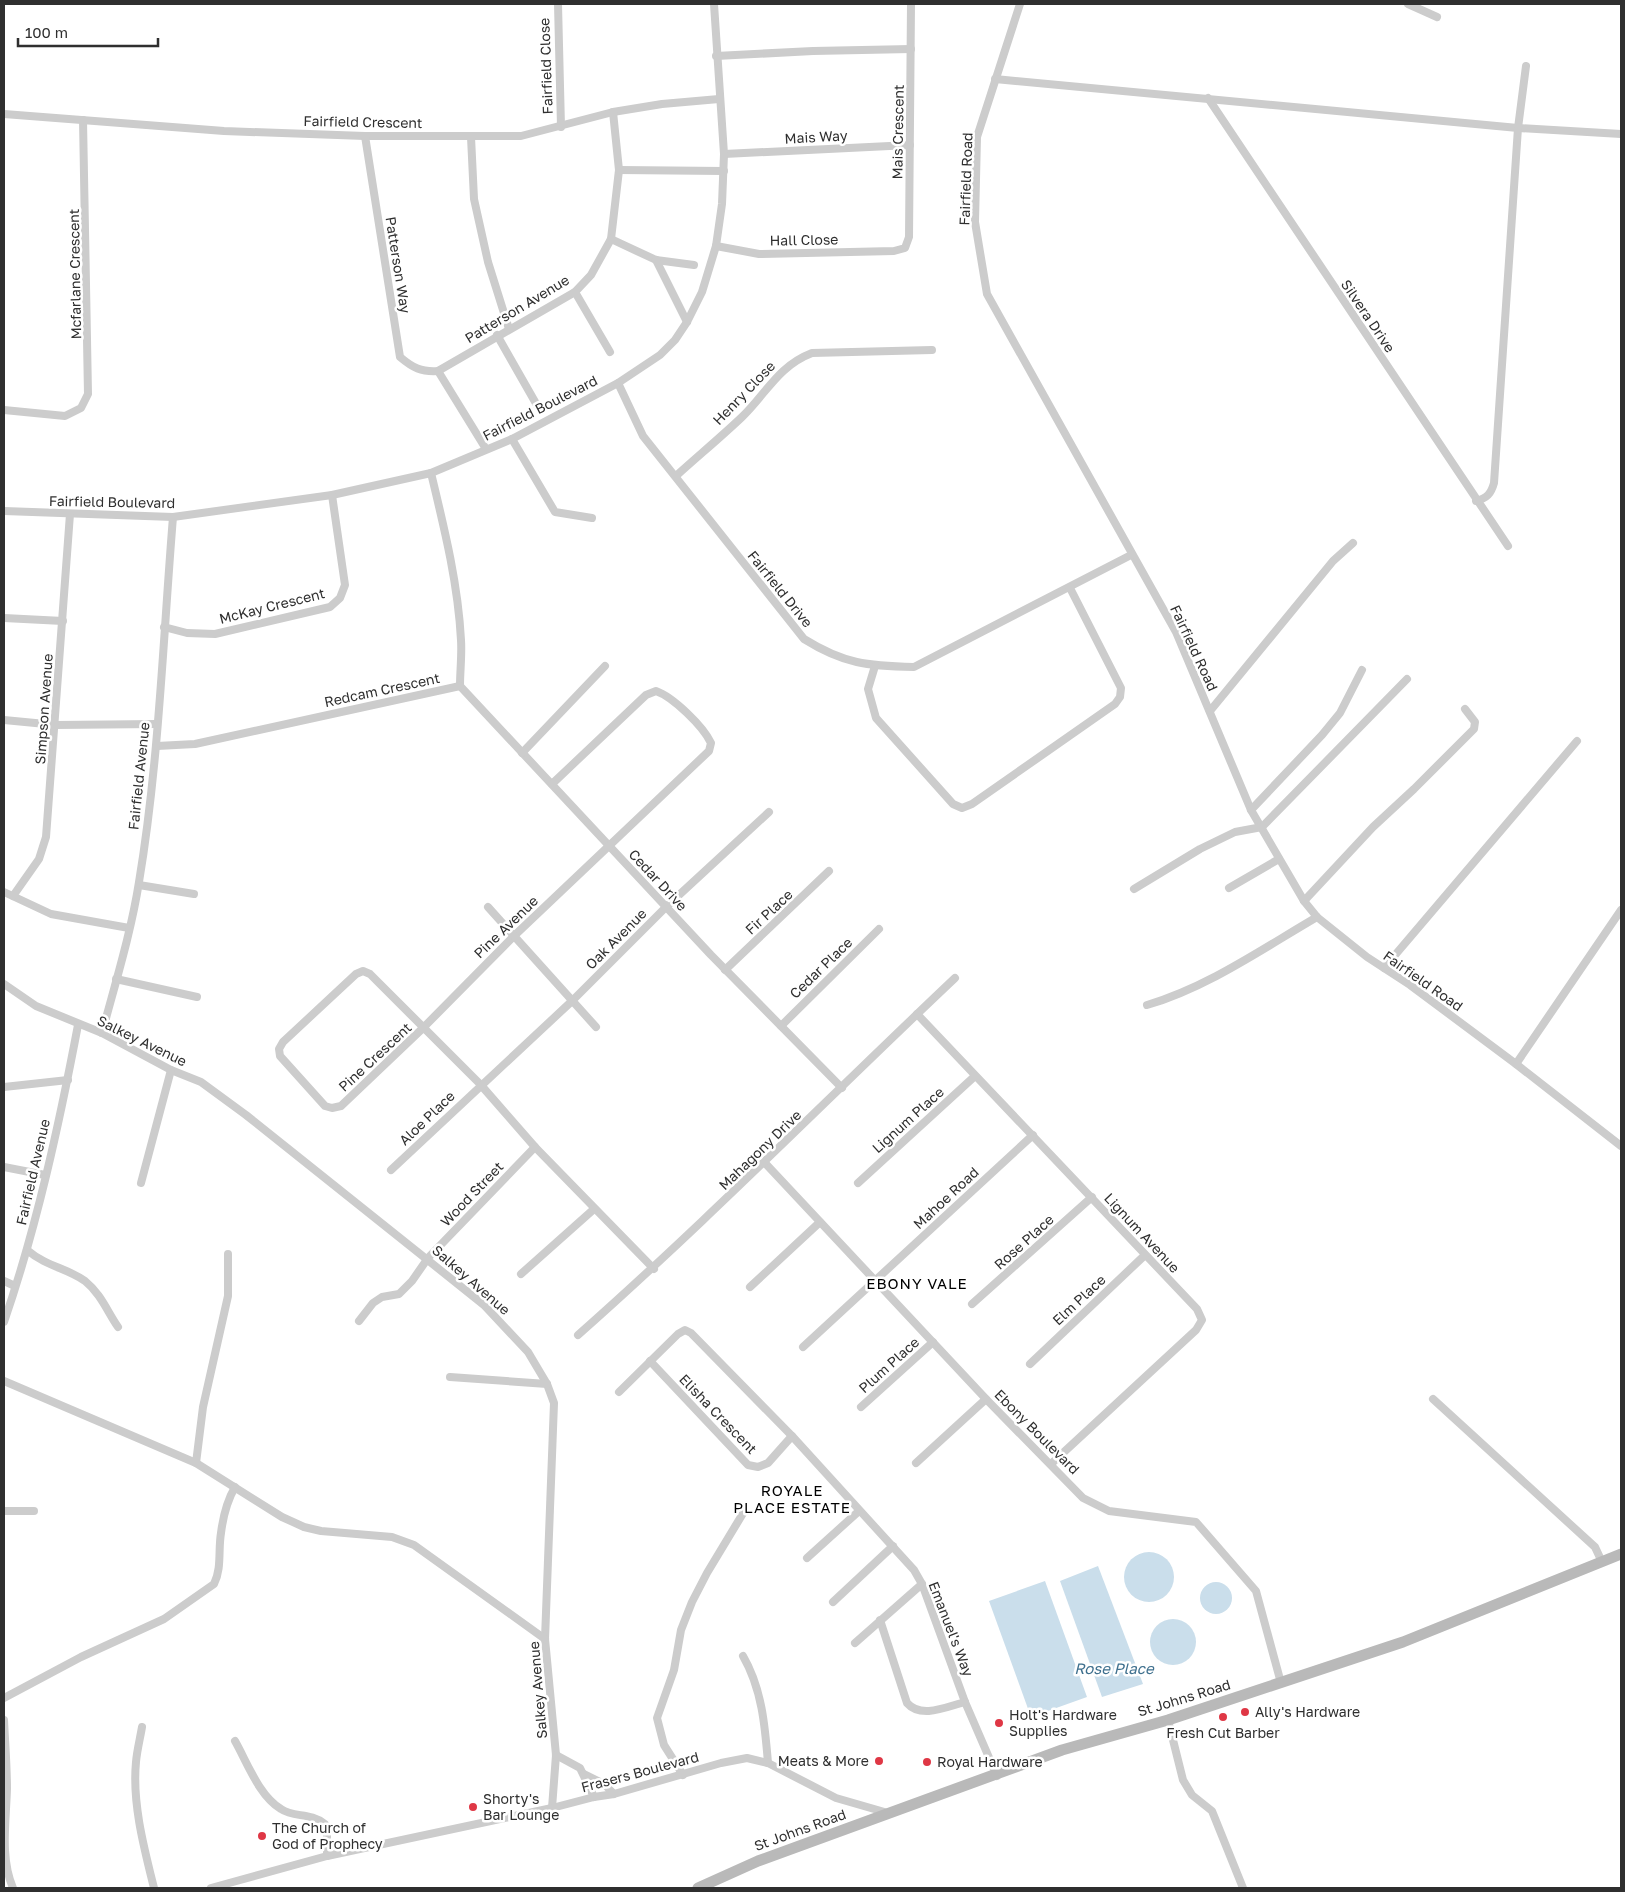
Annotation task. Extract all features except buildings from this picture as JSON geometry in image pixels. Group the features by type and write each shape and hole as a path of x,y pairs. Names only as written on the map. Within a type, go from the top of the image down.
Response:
{"main road":[{"name":"St Johns Road","path":"698,1888 758,1861 893,1814 1062,1750 1168,1720 1403,1642 1621,1554"}],"street":[{"name":"Fairfield Close","path":"557,4 561,126"},
{"name":"Fairfield Boulevard","path":"4,511 173,517 332,495 431,473 512,439 618,383 660,355 675,340 687,322 702,292 716,246 722,204 724,154 714,4"},
{"name":"Mais Crescent","path":"894,251 905,248 909,237 912,4"},
{"name":"Fairfield Road","path":"1020,4 978,137 975,222 987,294 1131,555 1176,632 1251,810 1304,901 1317,917 1366,957 1516,1064 1621,1146"},
{"path":"1408,4 1437,17"},
{"path":"716,56 813,51 911,50"},
{"path":"1476,501 1485,498 1492,492 1494,483 1518,128 1526,66"},
{"path":"995,79 1518,128 1621,134"},
{"name":"Silvera Drive","path":"1208,98 1476,501 1508,546"},
{"name":"Fairfield Crescent","path":"4,114 224,131 365,136 471,137 520,136 613,112 662,104 719,100"},
{"name":"Patterson Avenue","path":"438,370 575,292 591,275 611,239 619,170 613,112"},
{"name":"Mcfarlane Crescent","path":"4,410 65,416 81,408 88,394 83,120"},
{"name":"Patterson Way","path":"365,136 400,357 413,368 425,372 438,370"},
{"path":"471,137 474,199 488,262 509,329"},
{"name":"Mais Way","path":"724,154 910,145"},
{"path":"619,170 724,171"},
{"path":"611,239 656,260 694,265"},
{"name":"Hall Close","path":"716,246 759,254 894,251"},
{"path":"656,260 687,322"},
{"path":"575,292 610,352"},
{"path":"497,335 538,407"},
{"name":"Henry Close","path":"676,476 743,416 774,379 797,359 812,354 932,350"},
{"path":"438,370 486,449"},
{"name":"Fairfield Drive","path":"618,383 643,436 804,639 828,654 875,666 914,667 1131,555"},
{"path":"512,439 555,512 592,518"},
{"name":"Redcam Crescent","path":"157,746 195,744 460,686 461,640 455,593 446,534 431,473"},
{"name":"McKay Crescent","path":"164,627 186,633 215,634 330,607 340,598 345,585 332,495"},
{"name":"Simpson Avenue","path":"13,896 39,859 46,837 56,725 70,514"},
{"name":"Fairfield Avenue","path":"102,1033 139,885 157,746 157,724 173,517"},
{"path":"1210,711 1333,561 1353,543"},
{"path":"875,666 868,689 876,718 954,804 962,808 972,804 1115,704 1120,697 1121,688 1070,588"},
{"path":"4,618 63,621"},
{"path":"522,753 605,666"},
{"path":"1251,810 1322,736 1340,713 1362,670"},
{"path":"1134,889 1200,849 1235,832 1262,827 1407,678"},
{"name":"Cedar Drive","path":"460,686 666,907 842,1088"},
{"name":"Pine Avenue","path":"423,1028 515,935 610,847 709,750 711,743 707,733 665,694 656,691 646,695 552,784"},
{"path":"1304,901 1373,827 1474,729 1475,722 1465,709"},
{"path":"4,720 56,725 157,724"},
{"path":"1384,968 1578,741"},
{"name":"Oak Avenue","path":"480,1084 572,1001 666,907 769,812"},
{"path":"1229,888 1279,859"},
{"name":"Fir Place","path":"726,970 830,871"},
{"path":"139,885 194,894"},
{"path":"4,892 51,914 128,928"},
{"path":"488,908 515,935 596,1027"},
{"path":"1516,1064 1621,910"},
{"path":"1147,1004 1175,997 1225,971 1317,917"},
{"name":"Cedar Place","path":"781,1026 879,929"},
{"name":"Pine Crescent","path":"363,971 370,974 423,1028 341,1106 332,1108 325,1106 280,1056 279,1049 283,1042 356,974 363,971"},
{"name":"Mahagony Drive","path":"578,1335 654,1269 955,978"},
{"path":"116,979 197,997"},
{"name":"Salkey Avenue","path":"4,984 36,1006 78,1025 102,1033 171,1070 201,1082 428,1258 484,1305 528,1352 547,1384 554,1403 545,1639 556,1755 552,1808"},
{"name":"Lignum Avenue","path":"916,1014 1092,1197 1197,1310 1202,1320 1196,1330 1051,1464"},
{"name":"Fairfield Avenue","path":"4,1322 27,1250 68,1080 78,1025"},
{"path":"423,1028 480,1084 535,1147 654,1269"},
{"path":"141,1183 171,1070"},
{"name":"Lignum Place","path":"858,1183 975,1076"},
{"path":"4,1087 68,1080"},
{"name":"Aloe Place","path":"390,1170 480,1084"},
{"name":"Mahoe Road","path":"804,1347 1033,1134"},
{"name":"Wood Street","path":"359,1321 373,1303 382,1297 399,1294 412,1281 428,1258 535,1147"},
{"name":"Ebony Boulevard","path":"765,1163 986,1399 1083,1498 1109,1511 1196,1522 1256,1591 1281,1683"},
{"path":"4,1167 45,1175"},
{"name":"Rose Place","path":"972,1304 1092,1197"},
{"path":"521,1274 594,1209"},
{"path":"750,1287 820,1222"},
{"path":"27,1250 52,1267 83,1280 94,1289 103,1300 106,1310 118,1327"},
{"path":"196,1463 203,1408 228,1296 228,1254"},
{"name":"Elm Place","path":"1030,1364 1145,1255"},
{"path":"4,1281 14,1286"},
{"name":"Emanuel's Way","path":"650,1361 678,1334 685,1330 691,1333 792,1436 914,1570 922,1584 965,1702 997,1776"},
{"name":"Plum Place","path":"862,1407 933,1342"},
{"path":"619,1392 650,1361"},
{"name":"Elisha Crescent","path":"650,1361 748,1465 758,1467 768,1463 792,1436"},
{"path":"450,1377 547,1384"},
{"path":"4,1381 196,1463 282,1517 304,1527 321,1531 392,1537 414,1545 545,1639"},
{"path":"916,1463 986,1399"},
{"path":"1433,1399 1596,1547 1602,1562"},
{"path":"4,1698 82,1657 164,1619 214,1584 218,1576 221,1533 229,1497 235,1487"},
{"path":"683,1775 664,1745 657,1718 672,1679 681,1630 692,1602 745,1510"},
{"path":"4,1511 34,1511"},
{"path":"808,1558 859,1511"},
{"path":"832,1602 893,1546"},
{"path":"855,1643 922,1584"},
{"path":"880,1620 907,1703 914,1710 923,1712 965,1702"},
{"path":"743,1656 754,1675 758,1691 765,1724 768,1763"},
{"path":"4,1720 7,1786 5,1855 8,1876 13,1888"},
{"path":"1168,1720 1182,1780 1192,1795 1212,1810 1243,1888"},
{"path":"142,1727 136,1762 136,1795 144,1851 154,1888"},
{"path":"235,1741 263,1791 274,1804 282,1811 307,1815 325,1824 327,1856"},
{"path":"556,1755 570,1761 584,1774 604,1784 614,1794"},
{"name":"Frasers Boulevard","path":"211,1888 327,1856 614,1794 747,1758 768,1763 836,1798 893,1814"},
{"path":"584,1774 594,1797"}],"water":[{"path":"1149,1552 1163,1556 1170,1563 1174,1577 1170,1591 1163,1598 1149,1602 1135,1598 1128,1591 1124,1577 1128,1563 1135,1556"},
{"name":"Rose Place","path":"1098,1566 1143,1684 1102,1697 1060,1581"},
{"path":"1045,1581 1087,1697 1031,1717 989,1601"},
{"path":"1216,1582 1227,1587 1232,1598 1227,1609 1216,1614 1205,1609 1200,1598 1205,1587"},
{"path":"1173,1619 1186,1623 1192,1629 1196,1642 1192,1655 1186,1661 1173,1665 1160,1661 1154,1655 1150,1642 1154,1629 1160,1623"}],"place":[{"name":"Ally's Hardware","path":"1245,1712"},
{"name":"Fresh Cut Barber","path":"1223,1717"},
{"name":"Holt's Hardware Supplies","path":"999,1723"},
{"name":"Meats & More","path":"879,1761"},
{"name":"Royal Hardware","path":"927,1762"},
{"name":"Shorty's Bar Lounge","path":"473,1807"},
{"name":"The Church of God of Prophecy","path":"262,1836"}],"district":[{"name":"EBONY VALE","path":"917,1284"},
{"name":"ROYALE PLACE ESTATE","path":"792,1500"}]}
